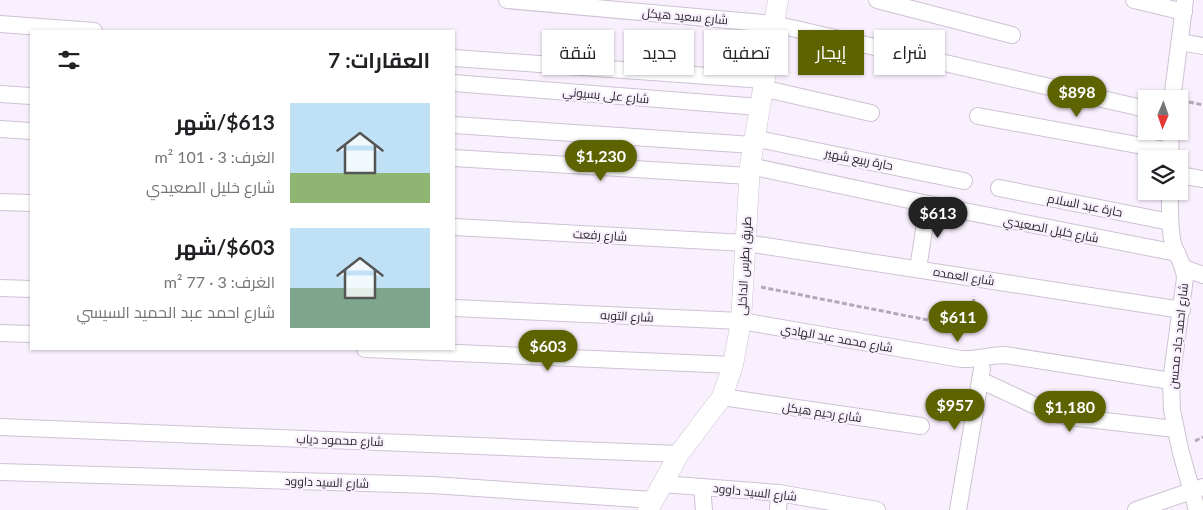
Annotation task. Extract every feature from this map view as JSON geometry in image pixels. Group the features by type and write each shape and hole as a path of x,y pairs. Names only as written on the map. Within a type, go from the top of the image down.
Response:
{"street":[{"name":"شارع سعيد هيكل","path":"507,0 774,24 1138,107"},
{"name":"طريق بطرس الداخلى","path":"654,498 679,454 722,397 733,365 741,321 753,142 778,0"},
{"path":"877,0 1012,35"},
{"path":"1134,0 1185,6 1173,90"},
{"path":"0,24 81,30"},
{"path":"1180,42 1203,46"},
{"path":"455,58 762,92 871,112"},
{"name":"شارع على بسيوني","path":"455,82 762,92"},
{"path":"0,94 30,96"},
{"path":"978,116 1145,150"},
{"name":"حارة ربيع شهير","path":"455,125 753,142 964,181"},
{"path":"0,129 30,131"},
{"name":"شارع خليل الصعيدي","path":"455,158 750,171 1177,253"},
{"path":"1188,176 1203,179"},
{"name":"حارة عبد السلام","path":"999,188 1170,222"},
{"name":"شارع احمد جاد محسن","path":"1170,200 1173,244 1184,268 1182,310 1171,381 1175,429 1197,489 1197,510"},
{"path":"0,202 30,203"},
{"path":"918,269 928,204"},
{"name":"شارع رفعت","path":"455,227 746,243"},
{"name":"شارع العمده","path":"746,243 1182,310"},
{"path":"1184,268 1203,275"},
{"path":"0,288 30,289"},
{"name":"شارع التوبه","path":"455,308 741,321"},
{"name":"شارع محمد عبد الهادي","path":"741,321 961,359 969,360 1005,355 1171,381"},
{"path":"0,333 30,334"},
{"path":"388,350 733,365"},
{"path":"958,510 983,357"},
{"path":"980,380 1051,413 1070,417 1175,429"},
{"name":"شارع رحيم هيكل","path":"722,397 922,426"},
{"name":"شارع محمود دياب","path":"0,427 679,454"},
{"name":"شارع السيد داوود","path":"0,472 432,485 654,498 702,487 779,492 875,510"},
{"path":"702,487 704,510"},
{"path":"1136,510 1197,489"},
{"path":"778,510 779,492"}],"path":[{"path":"743,284 964,327 969,324 972,313"}]}
